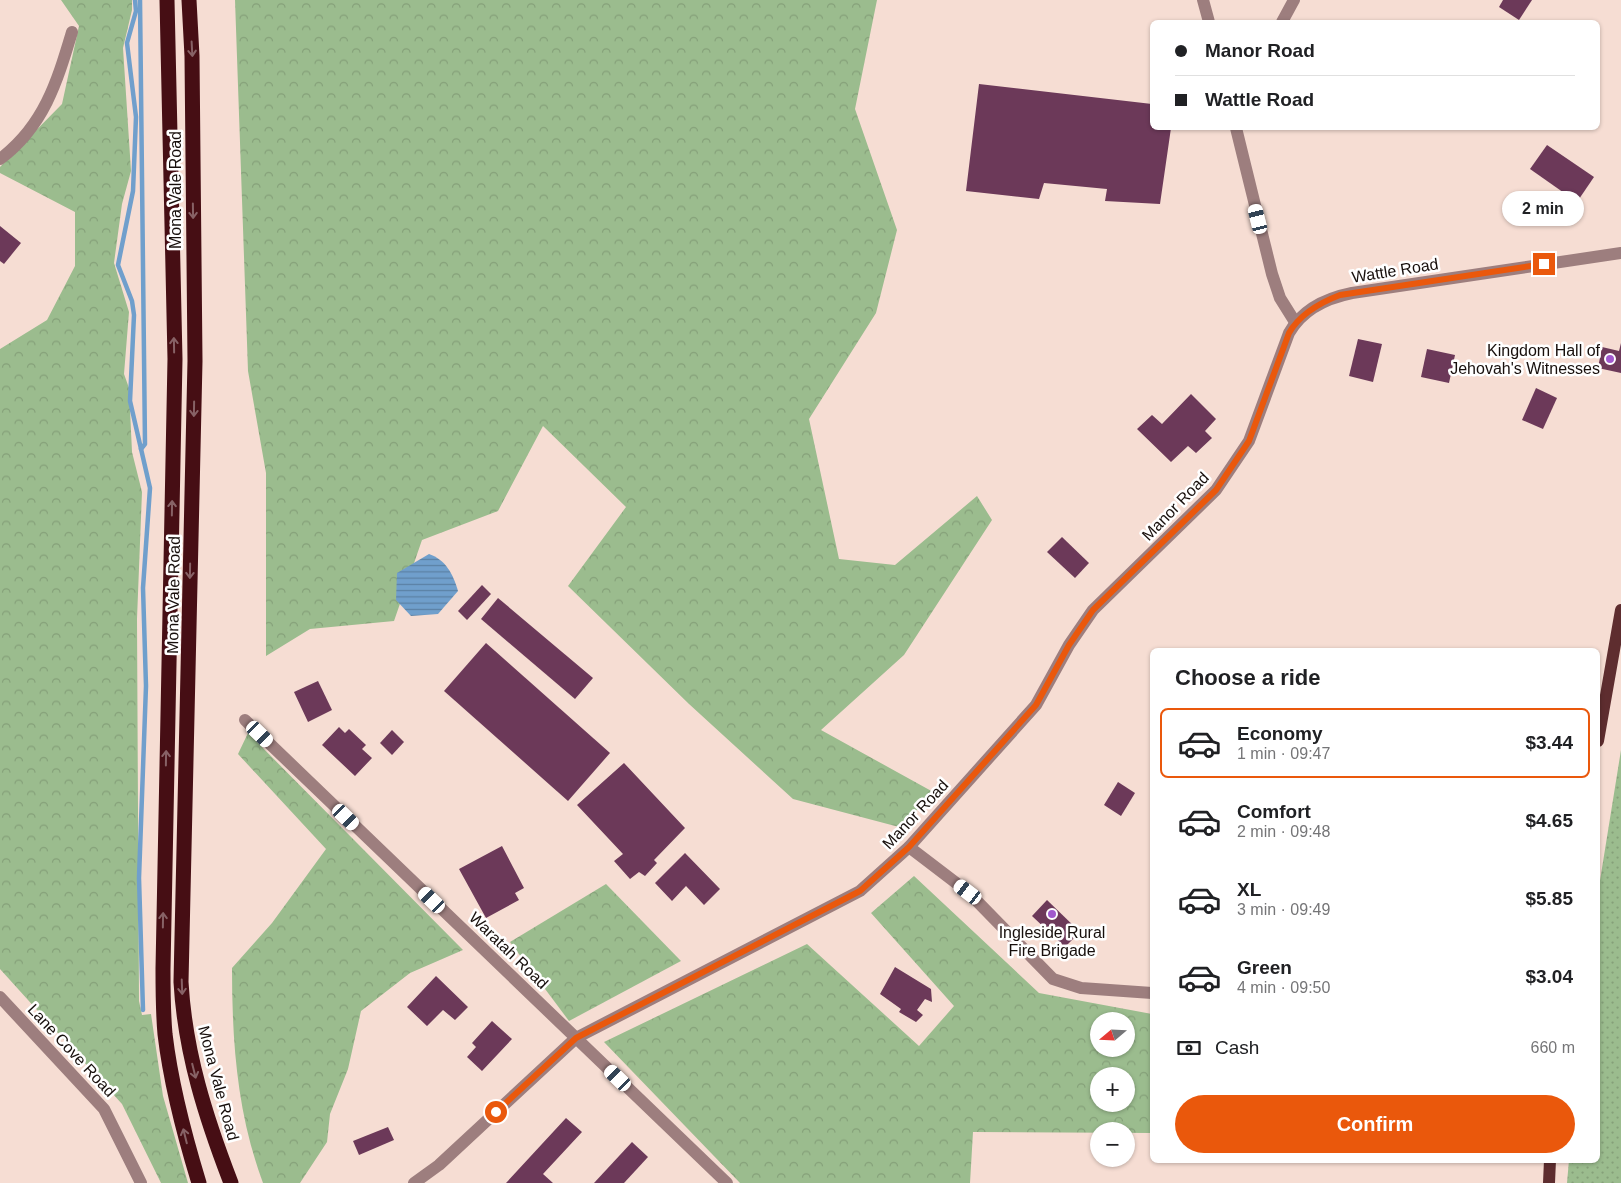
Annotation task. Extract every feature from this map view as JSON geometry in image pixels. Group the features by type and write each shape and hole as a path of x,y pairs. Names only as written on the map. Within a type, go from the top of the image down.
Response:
{"highway":[{"name":"Mona Vale Road","path":"167,0 175,359 163,969 165,1031 169,1066 186,1141 199,1183"},
{"name":"Mona Vale Road","path":"189,0 192,56 195,361 181,982 184,1023 194,1071 208,1120 231,1183"}],"main road":[{"path":"1600,730 1621,610"},
{"path":"1549,1183 1550,1163"}],"street":[{"path":"1203,0 1208,20"},
{"path":"1283,20 1294,0"},
{"path":"0,159 12,150 32,127 52,93 72,32"},
{"path":"1236,130 1272,274 1280,298 1295,322"},
{"name":"Wattle Road","path":"1295,322 1322,302 1340,295 1621,253"},
{"name":"Manor Road","path":"414,1183 439,1165 576,1038 860,891 909,847 1036,705 1069,645 1093,610 1216,490 1249,441 1289,333 1295,322"},
{"name":"Waratah Road","path":"245,720 727,1183"},
{"path":"909,847 968,892 1053,979 1081,988 1150,993"},
{"name":"Lane Cove Road","path":"0,997 104,1109 141,1183"}],"green space":[{"path":"61,0 132,0 132,10 123,48 131,171 122,204 114,263 129,312 124,374 129,388 132,452 142,492 137,619 139,1001 142,1015 151,1014 163,1096 188,1183 161,1183 122,1104 0,969 0,349 47,320 75,266 75,212 0,173 0,167 62,104 79,26"},
{"path":"235,0 877,0 855,109 897,230 876,313 809,419 839,559 895,565 977,496 992,520 904,655 821,730 935,793 899,827 793,799 689,704 568,586 626,507 543,426 498,511 422,540 394,621 310,629 266,656 266,473 248,371"},
{"path":"248,733 463,950 410,973 361,1011 348,1069 330,1114 327,1142 300,1183 263,1183 254,1157 247,1130 238,1077 233,1023 232,968 272,923 326,849 238,754"},
{"path":"1621,750 1621,1183 1567,1183 1569,1163 1600,1163 1600,881"},
{"path":"914,876 1039,993 1150,1014 1150,1133 1135,1133 1135,1122 1090,1122 1090,1133 973,1132 970,1183 740,1183 604,1042 807,944 919,1046 954,1006 871,913"},
{"path":"606,884 681,961 569,1021 510,942"}],"water":[{"path":"429,554 440,560 448,568 458,591 438,614 411,616 396,600 397,573"}],"building":[{"path":"1503,0 1532,0 1519,20 1499,7"},
{"path":"979,84 1150,104 1150,130 1171,130 1160,204 1105,201 1107,189 1044,183 1039,199 966,191"},
{"path":"1547,145 1594,177 1577,202 1530,169"},
{"path":"0,226 21,243 4,264 0,261"},
{"path":"1358,339 1382,344 1373,382 1349,376"},
{"name":"Kingdom Hall of Jehovah's Witnesses","path":"1621,343 1621,373 1598,368 1602,347 1619,351"},
{"path":"1427,349 1455,355 1449,383 1421,377"},
{"path":"1536,388 1557,398 1543,429 1522,420"},
{"path":"1191,394 1216,419 1205,431 1212,438 1196,453 1188,446 1171,462 1137,429 1152,415 1162,424"},
{"path":"1062,537 1089,563 1075,578 1047,552"},
{"path":"482,585 491,594 467,620 458,611"},
{"path":"498,598 593,678 575,699 481,619"},
{"path":"486,643 610,753 568,801 444,691"},
{"path":"318,681 332,710 308,722 294,692"},
{"path":"339,727 345,733 349,729 366,745 362,749 372,758 355,776 322,745"},
{"path":"392,730 404,742 392,755 380,743"},
{"path":"624,763 685,828 654,860 657,863 645,876 639,872 630,879 614,861 623,854 577,805"},
{"path":"1118,782 1135,793 1121,816 1104,805"},
{"path":"502,846 524,888 515,893 519,900 486,918 459,869"},
{"path":"685,853 720,889 704,905 686,886 672,901 655,883"},
{"path":"1047,900 1080,932 1065,947 1032,916"},
{"path":"895,967 931,989 932,1002 925,999 917,1010 923,1015 916,1022 899,1012 901,1009 880,994"},
{"path":"436,976 468,1007 455,1020 443,1010 427,1026 407,1007"},
{"path":"492,1021 512,1039 482,1071 467,1057 476,1047 472,1043"},
{"path":"566,1118 582,1132 543,1174 553,1183 506,1183"},
{"path":"388,1127 394,1140 359,1155 353,1141"},
{"path":"632,1142 648,1157 624,1183 594,1183"}],"waterway":[{"path":"135,0 136,11 127,43 136,117 133,191 118,265 132,301 134,315 130,401 150,488 143,588 146,686 139,878 143,1010"},
{"path":"140,0 145,444 141,449"}],"place":[{"name":"Kingdom Hall of Jehovah's Witnesses","path":"1610,359"},
{"name":"Ingleside Rural Fire Brigade","path":"1052,914"}],"route":[{"path":"496,1112 576,1038 808,916 860,891 909,847 1036,705 1069,645 1093,610 1216,490 1249,441 1289,333 1295,322 1308,311 1322,302 1340,295 1544,264"}]}
